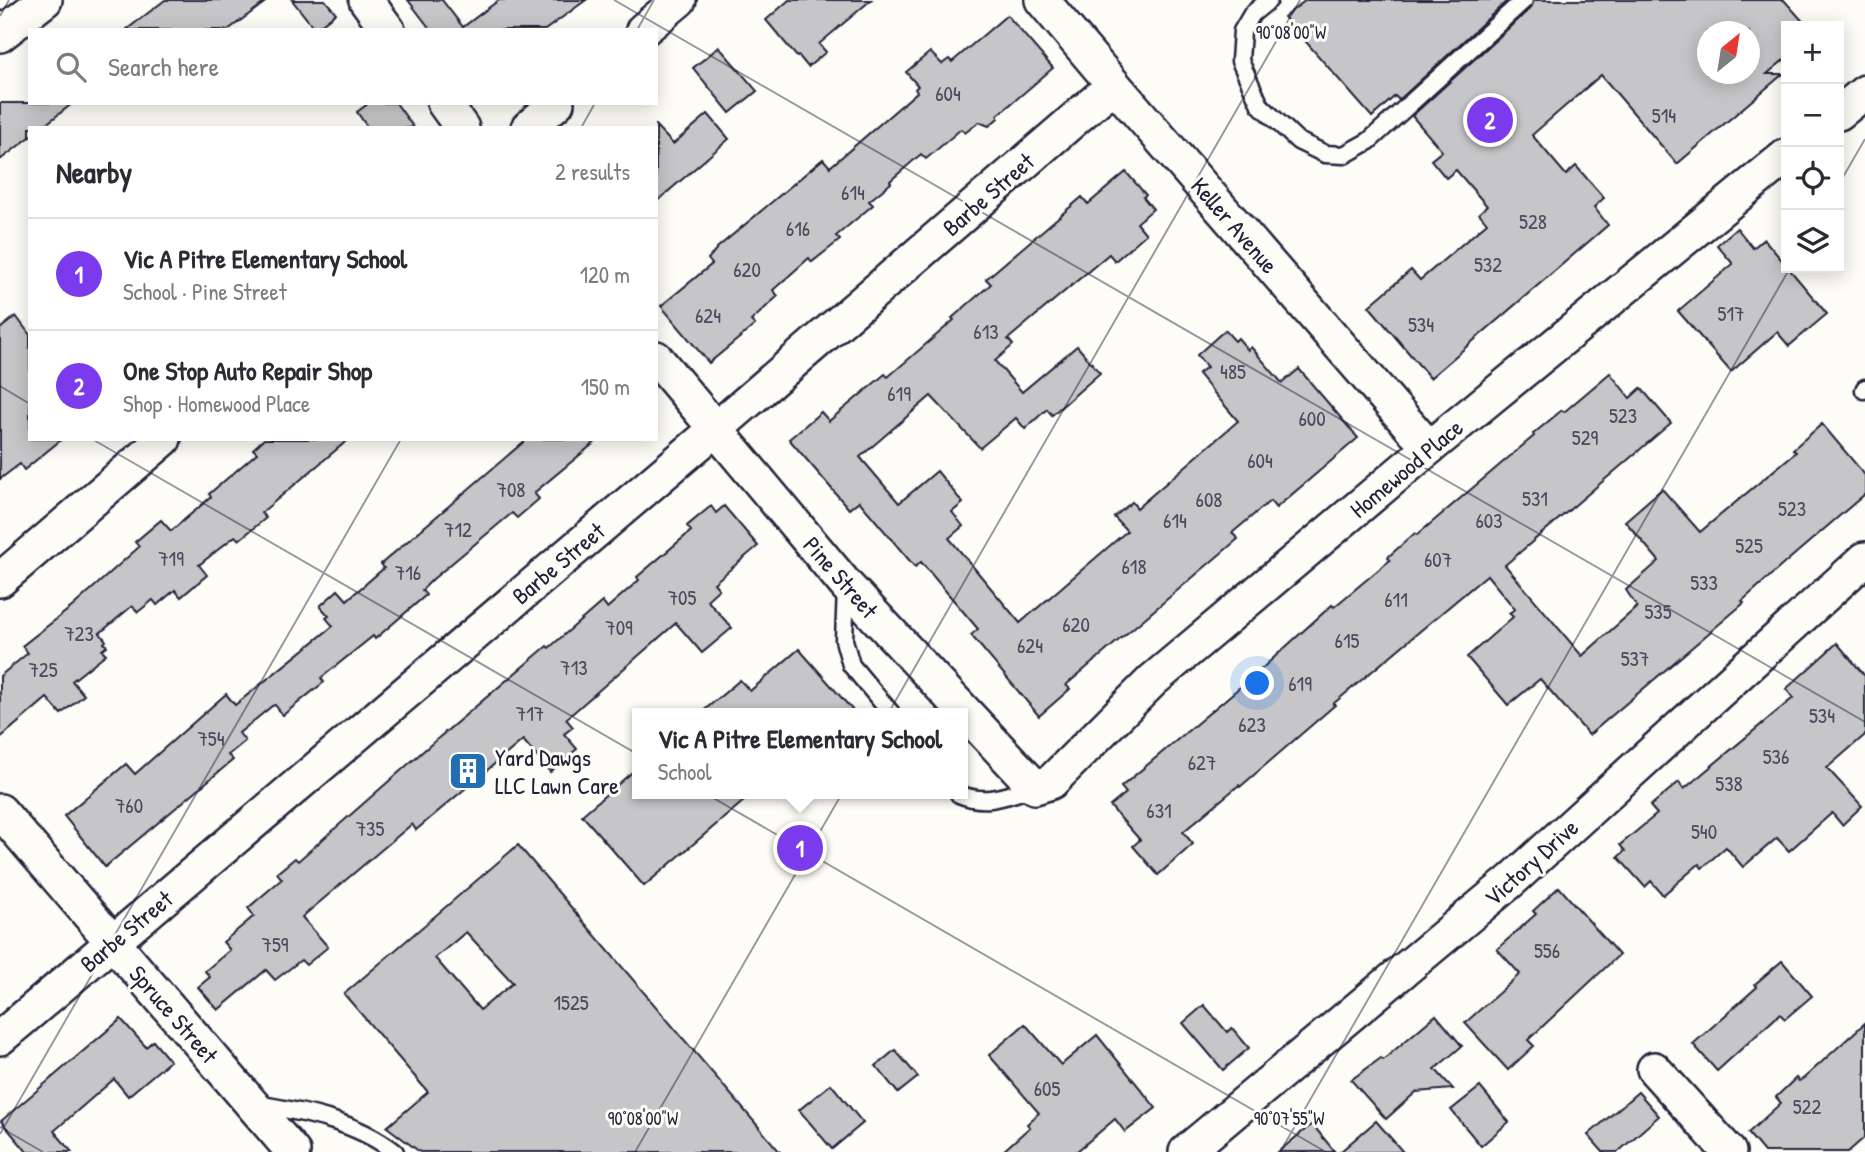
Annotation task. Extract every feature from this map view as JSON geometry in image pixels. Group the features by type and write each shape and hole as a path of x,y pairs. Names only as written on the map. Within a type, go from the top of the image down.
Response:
{"street":[{"path":"0,35 45,0"},
{"path":"366,0 387,28"},
{"path":"645,28 678,0"},
{"name":"Keller Avenue","path":"1042,0 1429,448"},
{"name":"Barbe Street","path":"0,1038 717,428 1114,85"},
{"path":"1844,109 1865,92"},
{"path":"445,105 461,126"},
{"path":"530,126 555,105"},
{"name":"Homewood Place","path":"1035,787 1051,782 1153,680 1429,448 1781,160"},
{"name":"Pine Street","path":"658,360 846,585 961,708"},
{"path":"0,580 162,441"},
{"name":"Victory Drive","path":"1186,1152 1512,880 1865,559"},
{"name":"Pine Street","path":"968,715 1035,787"},
{"name":"Spruce Street","path":"0,811 293,1152"},
{"path":"1654,1069 1729,1152"}],"lane":[{"path":"1269,0 1252,15 1242,31 1241,41 1240,61 1260,105 1298,141 1325,154 1344,155 1369,141 1524,0"},
{"path":"846,585 844,640 851,665 887,708"},
{"path":"968,798 989,800 1035,787"},
{"path":"250,1102 321,1115 383,1143 395,1152"}],"building":[{"path":"165,0 268,0 231,28 129,28"},
{"path":"292,0 325,0 336,13 314,28"},
{"path":"408,0 442,0 463,27 499,0 586,0 548,28 429,28"},
{"path":"789,0 871,0 819,44 826,52 808,67 766,20"},
{"path":"1306,0 1508,0 1399,100 1395,96 1372,117 1284,17"},
{"path":"1534,0 1784,0 1803,21 1781,21 1781,62 1767,74 1781,76 1677,164 1601,75 1532,135 1566,175 1576,166 1604,198 1594,207 1608,225 1430,378 1369,306 1411,270 1420,280 1487,223 1479,213 1487,206 1456,170 1446,178 1431,160 1442,151 1412,116 1531,8"},
{"path":"1007,15 1053,68 998,115 989,126 979,122 965,133 961,129 926,159 921,154 869,201 873,205 836,236 840,240 812,262 809,258 773,290 778,296 751,321 755,325 709,363 661,306 712,264 708,259 717,248 823,159 830,167 917,92 915,89 918,86 906,72 930,52 942,64 949,59 952,62"},
{"path":"719,47 757,91 730,113 693,68"},
{"path":"0,103 70,105 44,126 28,126 28,139 0,160"},
{"path":"366,105 397,105 413,126 367,126 357,112"},
{"path":"708,114 729,139 658,200 658,128 673,144"},
{"path":"1126,172 1146,195 1143,197 1153,209 1137,223 1146,234 1115,261 1109,254 1008,339 1013,345 995,361 1022,392 1077,346 1100,373 1052,415 1047,409 1025,429 1016,418 980,448 931,396 860,457 899,503 937,471 963,503 952,512 963,526 949,538 1020,623 1127,531 1114,517 1132,502 1137,508 1238,421 1198,374 1207,367 1197,355 1225,330 1235,341 1238,338 1248,350 1251,347 1282,383 1299,369 1358,438 1276,508 1270,501 1232,533 1238,539 1066,685 1070,689 1039,716 971,635 978,629 921,562 915,567 859,501 849,509 789,439 821,412 829,421 885,374 888,377 991,284 986,279 1082,197 1088,204"},
{"path":"1737,228 1753,248 1764,239 1781,259 1781,273 1793,273 1827,314 1789,346 1777,332 1731,372 1678,311 1733,264 1717,245"},
{"path":"16,316 28,332 28,441 60,441 24,470 20,464 0,479 0,329"},
{"path":"1610,373 1630,398 1641,388 1671,423 1505,565 1582,656 1637,607 1626,590 1659,561 1625,521 1662,489 1700,532 1796,452 1793,449 1822,424 1865,475 1865,494 1742,601 1744,603 1589,735 1540,679 1508,705 1467,657 1513,617 1509,613 1515,609 1487,575 1333,704 1335,705 1240,787 1239,785 1183,832 1193,844 1158,875 1133,846 1140,840 1110,806 1126,793 1121,787 1258,672 1332,605 1334,607 1390,560 1388,557 1415,533 1417,535 1534,436 1533,434"},
{"path":"262,441 347,441 261,513 266,518 239,540 235,536 199,565 207,575 181,597 175,590 157,605 153,600 138,612 132,606 100,633 106,641 104,643 107,646 102,650 106,654 72,681 84,695 61,714 47,698 0,738 0,676 28,653 22,646 73,606 139,547 135,542 161,520 171,531 211,497 209,494 257,453 253,449"},
{"path":"525,441 597,441 534,493 539,499 517,518 512,513 433,579 422,590 426,595 375,639 373,636 321,678 324,682 283,715 275,705 272,706 239,733 245,741 228,755 233,760 105,867 64,816 126,764 135,774 226,694 235,705 333,626 320,606 338,590 347,600 384,568 381,564"},
{"path":"711,506 716,513 724,506 758,546 714,583 719,589 707,600 732,628 702,653 676,623 566,719 573,727 564,734 577,749 550,772 523,740 416,830 412,824 302,917 328,947 306,965 301,960 275,980 266,970 218,1010 198,987 210,977 205,971 230,950 223,942 254,916 248,908 282,879 277,873 295,858 298,861 547,646 549,648 602,602 607,608 639,580 637,577 691,531 687,526"},
{"path":"1837,643 1865,676 1865,735 1827,768 1862,806 1842,825 1832,813 1789,851 1777,838 1743,867 1726,847 1702,868 1699,864 1663,895 1651,881 1645,887 1618,857 1625,851 1620,845 1657,814 1650,806 1679,782 1684,789 1793,698 1786,689"},
{"path":"799,649 851,708 707,708 740,680 750,691"},
{"path":"632,772 632,799 746,799 644,886 582,815"},
{"path":"518,845 780,1152 420,1152 387,1127 428,1092 344,994","holes":["466,932 513,983 480,1010 435,958"]},
{"path":"1559,887 1619,955 1528,1040 1534,1046 1508,1070 1465,1023 1520,974 1497,949 1536,914 1533,911"},
{"path":"1782,961 1812,996 1785,1019 1780,1014 1717,1071 1693,1044"},
{"path":"1204,1005 1227,1032 1232,1028 1249,1048 1223,1070 1183,1023"},
{"path":"1436,1015 1462,1046 1435,1069 1453,1089 1416,1092 1386,1119 1351,1080 1381,1058 1383,1060"},
{"path":"121,1019 146,1047 153,1041 170,1061 128,1096 114,1079 54,1131 72,1152 27,1152 1,1121"},
{"path":"1865,1023 1865,1137 1848,1152 1764,1152 1748,1133 1781,1103 1776,1097 1796,1078 1799,1081 1804,1078"},
{"path":"1025,1024 1061,1065 1097,1035 1156,1108 1125,1132 1115,1119 1076,1152 1002,1152 1030,1127 1027,1124 1039,1113 989,1055"},
{"path":"895,1050 918,1077 898,1093 876,1066"},
{"path":"831,1084 863,1123 832,1149 799,1110"},
{"path":"1480,1087 1509,1122 1481,1146 1451,1110"},
{"path":"1638,1092 1659,1116 1618,1152 1603,1152 1588,1135"},
{"path":"1376,1121 1403,1152 1340,1152"},
{"path":"1312,1124 1335,1152 1278,1152"}],"place":[{"name":"One Stop Auto Repair Shop","path":"1490,120"},
{"name":"Yard Dawgs LLC Lawn Care","path":"468,771"},
{"name":"Vic A Pitre Elementary School","path":"800,848"}]}
